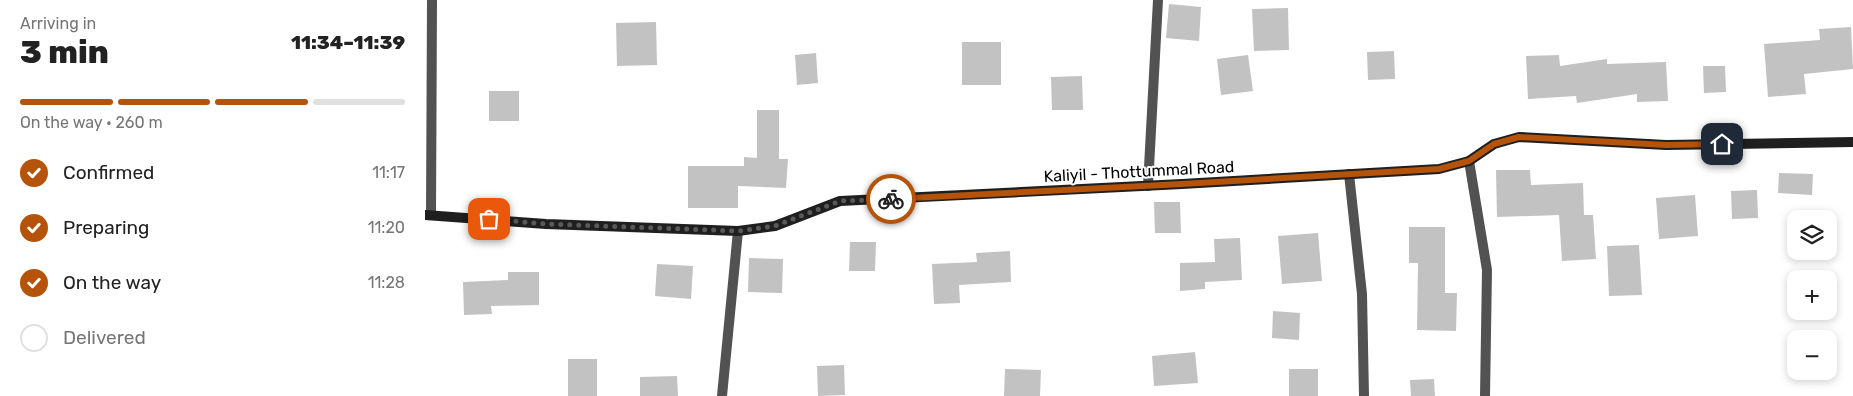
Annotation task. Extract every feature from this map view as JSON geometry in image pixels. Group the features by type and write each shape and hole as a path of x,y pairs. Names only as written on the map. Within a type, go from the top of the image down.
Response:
{"main road":[{"name":"Kaliyil - Thottummal Road","path":"428,215 546,224 739,231 775,226 840,201 1439,169 1469,161 1494,144 1519,137 1666,145 1853,142"}],"street":[{"path":"428,215 433,0"},
{"path":"1148,186 1157,0"},
{"path":"1469,161 1487,270 1485,396"},
{"path":"1349,174 1362,294 1364,396"},
{"path":"722,396 739,231"}],"building":[{"path":"1169,4 1201,7 1199,41 1166,38"},
{"path":"1288,8 1289,50 1254,51 1252,9"},
{"path":"656,22 657,65 617,66 616,23"},
{"path":"1851,27 1853,69 1804,74 1806,94 1768,97 1764,44 1820,40 1819,29"},
{"path":"962,42 1001,42 1001,85 962,85"},
{"path":"1394,51 1395,79 1368,80 1367,52"},
{"path":"816,53 818,83 797,85 795,55"},
{"path":"1248,55 1253,91 1221,95 1217,59"},
{"path":"1559,55 1560,66 1607,59 1607,64 1666,62 1668,101 1637,102 1637,94 1577,103 1576,96 1528,99 1526,56"},
{"path":"1703,66 1725,66 1726,92 1704,93"},
{"path":"1082,76 1083,110 1052,110 1051,77"},
{"path":"489,91 519,91 519,121 489,121"},
{"path":"757,110 779,110 779,159 788,159 786,188 738,186 738,208 688,208 688,166 744,166 744,157 757,158"},
{"path":"1496,170 1530,170 1531,185 1583,183 1584,215 1593,215 1596,259 1562,261 1559,215 1497,217"},
{"path":"1779,173 1813,174 1812,195 1778,193"},
{"path":"1757,190 1758,218 1732,219 1731,191"},
{"path":"1695,195 1698,236 1659,239 1656,198"},
{"path":"1154,202 1180,202 1181,233 1155,233"},
{"path":"1409,227 1445,227 1445,293 1457,293 1456,331 1417,330 1418,263 1409,263"},
{"path":"1318,233 1322,281 1282,284 1278,236"},
{"path":"1240,238 1242,280 1205,282 1205,289 1180,291 1180,263 1215,262 1214,239"},
{"path":"850,242 876,242 875,271 849,271"},
{"path":"1639,245 1642,295 1609,296 1607,246"},
{"path":"1010,251 1011,282 959,285 960,303 934,304 932,264 977,262 976,253"},
{"path":"749,258 783,259 782,293 748,292"},
{"path":"657,264 693,266 691,299 655,296"},
{"path":"508,272 539,272 539,305 491,306 492,314 464,315 463,282 508,280"},
{"path":"1273,311 1300,313 1299,340 1272,338"},
{"path":"1195,352 1198,383 1154,386 1152,356"},
{"path":"568,359 597,359 597,396 568,396"},
{"path":"844,365 845,395 818,396 817,366"},
{"path":"1005,369 1041,370 1040,396 1004,396"},
{"path":"1289,369 1318,369 1318,396 1289,396"},
{"path":"677,376 678,396 640,396 640,377"},
{"path":"1434,379 1435,396 1411,396 1410,380"}],"way so far":[{"path":"489,219 546,224 681,227 739,231 775,226 840,201 891,199"}],"route":[{"path":"891,199 1439,169 1469,161 1494,144 1519,137 1666,145 1722,144"}]}
